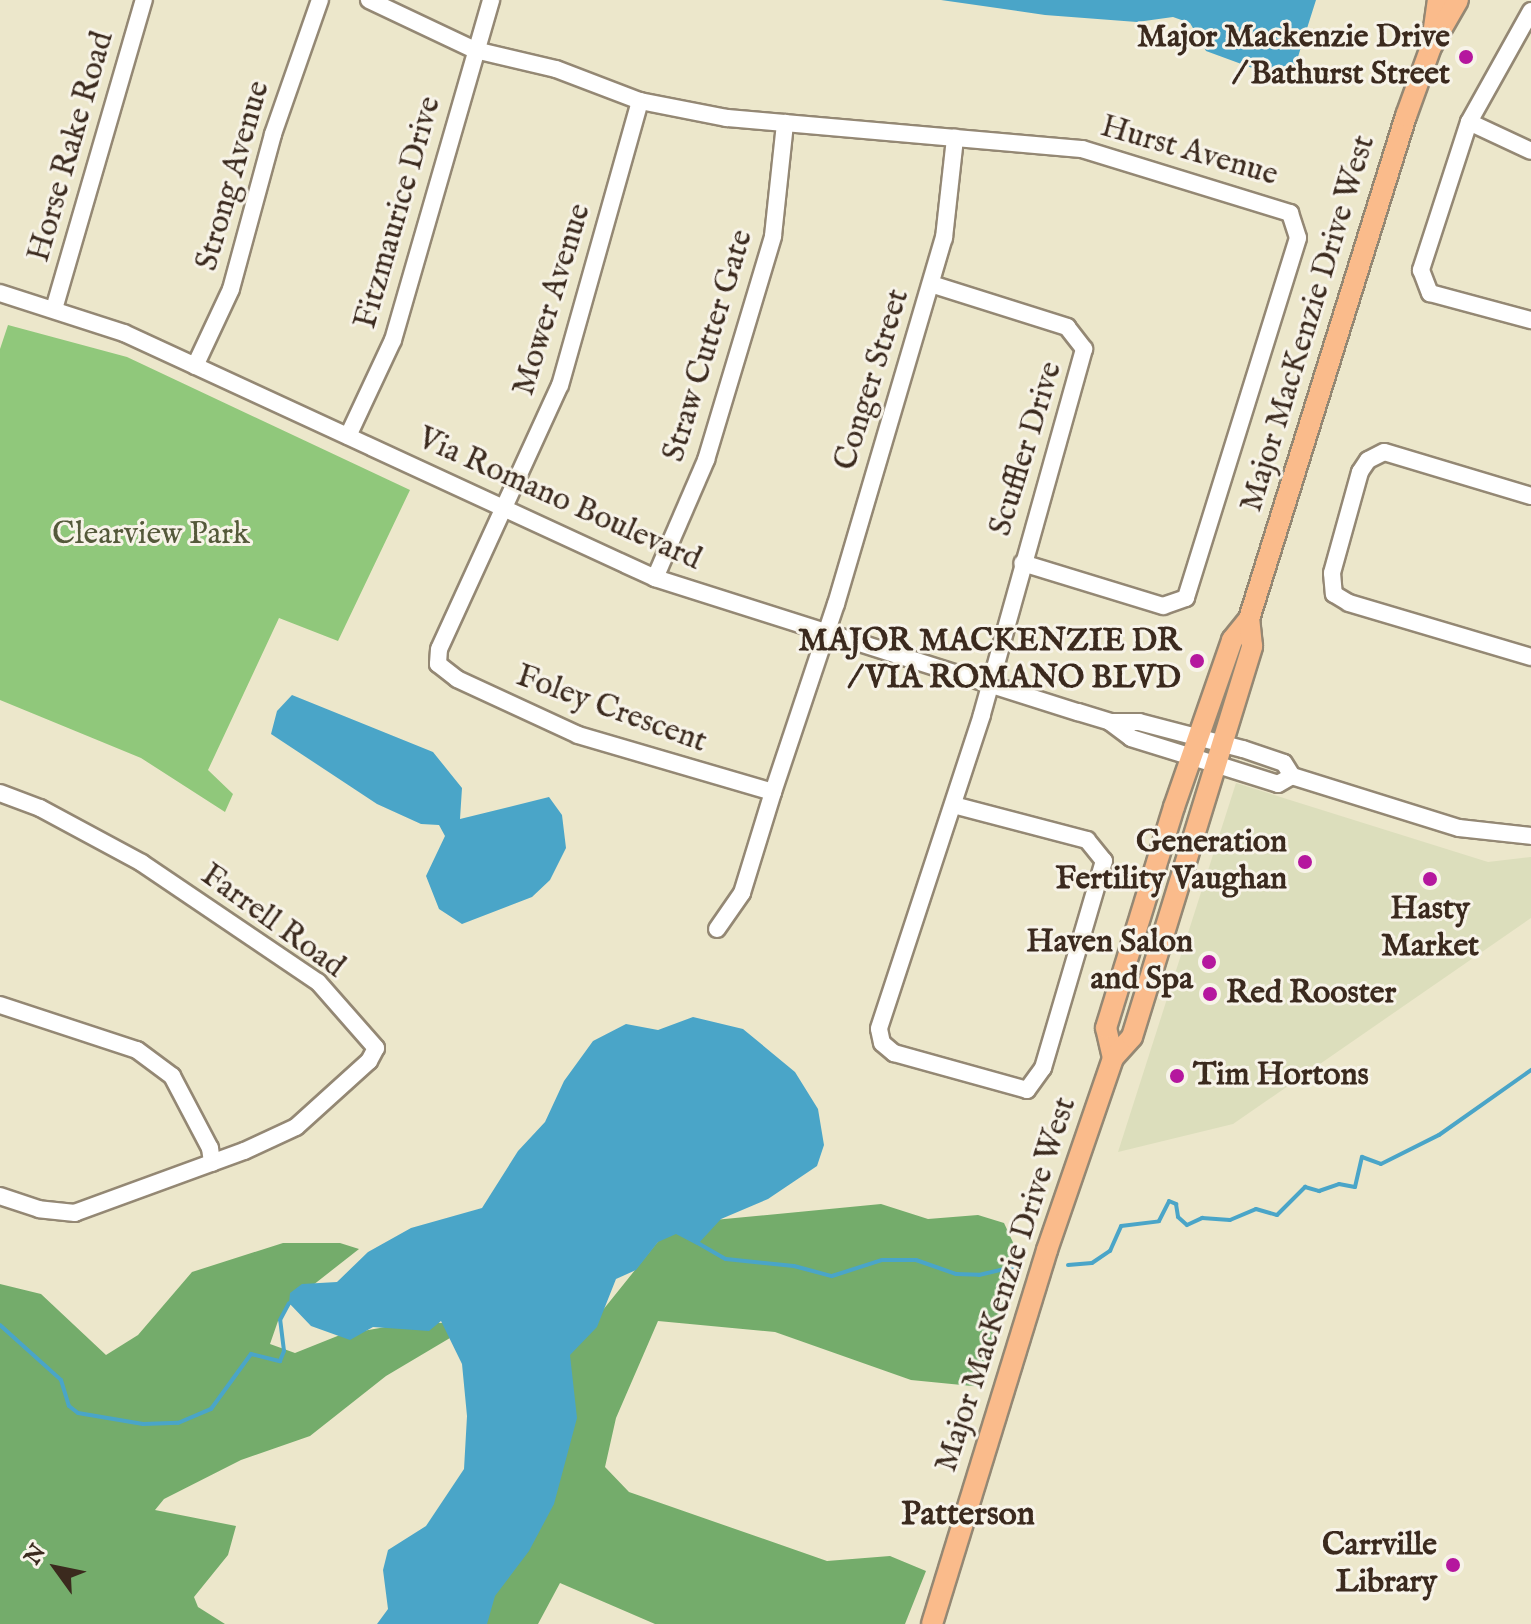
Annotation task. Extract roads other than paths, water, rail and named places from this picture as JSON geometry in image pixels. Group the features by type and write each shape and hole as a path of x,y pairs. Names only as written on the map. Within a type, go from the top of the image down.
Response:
{"main road":[{"name":"Major MacKenzie Drive West","path":"1113,1058 1106,1028 1232,640 1249,619 1368,230 1431,47 1438,0"},
{"name":"Major MacKenzie Drive West","path":"1431,47 1458,0"},
{"name":"Major MacKenzie Drive West","path":"932,1624 1047,1250 1113,1058 1132,1037 1252,646 1249,619"}],"street":[{"name":"Horse Rake Road","path":"54,309 144,0"},
{"name":"Strong Avenue","path":"195,366 231,289 273,134 320,0"},
{"name":"Hurst Avenue","path":"369,0 475,50 556,69 640,101 714,117 1096,152 1283,209 1299,227 1230,470 1186,598 1163,606 1022,563"},
{"name":"Fitzmaurice Drive","path":"348,436 393,340 491,0"},
{"path":"1531,11 1469,122 1421,270 1430,293 1531,320"},
{"name":"Mower Avenue","path":"505,510 560,385 640,101"},
{"path":"1469,122 1531,151"},
{"name":"Straw Cutter Gate","path":"655,578 706,460 770,248 785,123"},
{"name":"Conger Street","path":"826,634 950,213 955,138"},
{"name":"Scuffler Drive","path":"931,284 1067,327 1083,344 1083,361 1022,563 991,685 954,805 881,1018 882,1043 894,1053 1027,1090 1043,1068 1104,861 1087,840 954,805"},
{"name":"Via Romano Boulevard","path":"0,293 124,333 655,578 1110,722 1139,722 1195,747 1222,744 1284,763 1292,776"},
{"path":"1531,496 1384,452 1368,460 1360,472 1332,573 1334,594 1349,603 1531,657"},
{"name":"Foley Crescent","path":"505,510 439,649 438,664 446,674 578,735 773,792"},
{"path":"717,929 742,893 826,634"},
{"path":"1195,747 1215,764 1278,784 1292,776 1459,828 1531,836"},
{"name":"Farrell Road","path":"0,793 40,808 142,863 318,982 376,1048 369,1061 296,1127 212,1163 75,1213 39,1209 0,1196"},
{"path":"0,1005 137,1050 172,1076 210,1148 212,1163"}],"water":[{"path":"941,0 1316,0 1290,82 1206,51 1190,23 1173,17 1137,22 1045,15"},
{"path":"292,695 433,752 462,788 460,819 549,797 562,815 566,848 550,880 532,897 462,924 439,909 426,876 445,836 439,825 421,824 377,804 271,734 277,711"},
{"path":"693,1017 743,1029 795,1072 818,1109 824,1145 817,1166 768,1199 721,1219 697,1245 676,1234 658,1242 636,1270 616,1279 597,1327 570,1355 577,1418 554,1504 529,1551 495,1596 487,1624 377,1624 388,1609 383,1570 388,1550 426,1526 464,1469 467,1416 462,1364 441,1321 429,1331 373,1327 350,1340 311,1326 289,1303 290,1293 302,1284 337,1282 368,1252 411,1228 482,1208 518,1151 545,1122 564,1081 593,1041 626,1024 658,1030"}],"waterway":[{"path":"1068,1265 1092,1263 1110,1251 1121,1226 1159,1221 1169,1201 1176,1204 1178,1217 1187,1225 1202,1218 1230,1220 1256,1209 1277,1215 1305,1187 1319,1191 1339,1184 1355,1187 1362,1157 1381,1164 1439,1135 1531,1070"},
{"path":"696,1242 726,1259 794,1266 832,1276 882,1260 916,1260 956,1274 979,1275 1021,1265"},
{"path":"0,1325 61,1380 69,1406 78,1413 143,1424 178,1423 211,1409 251,1354 280,1361 284,1351 280,1320 289,1303"}],"place":[{"name":"Major Mackenzie Drive / Bathurst Street","path":"1466,57"},
{"name":"MAJOR MACKENZIE DR / VIA ROMANO BLVD","path":"1197,661"},
{"name":"Generation Fertility Vaughan","path":"1305,862"},
{"name":"Hasty Market","path":"1430,879"},
{"name":"Haven Salon and Spa","path":"1209,962"},
{"name":"Red Rooster","path":"1210,994"},
{"name":"Tim Hortons","path":"1177,1076"},
{"name":"Carrville Library","path":"1453,1565"}],"district":[{"name":"Patterson","path":"968,1515"}],"park label":[{"name":"Clearview Park","path":"151,535"}]}
